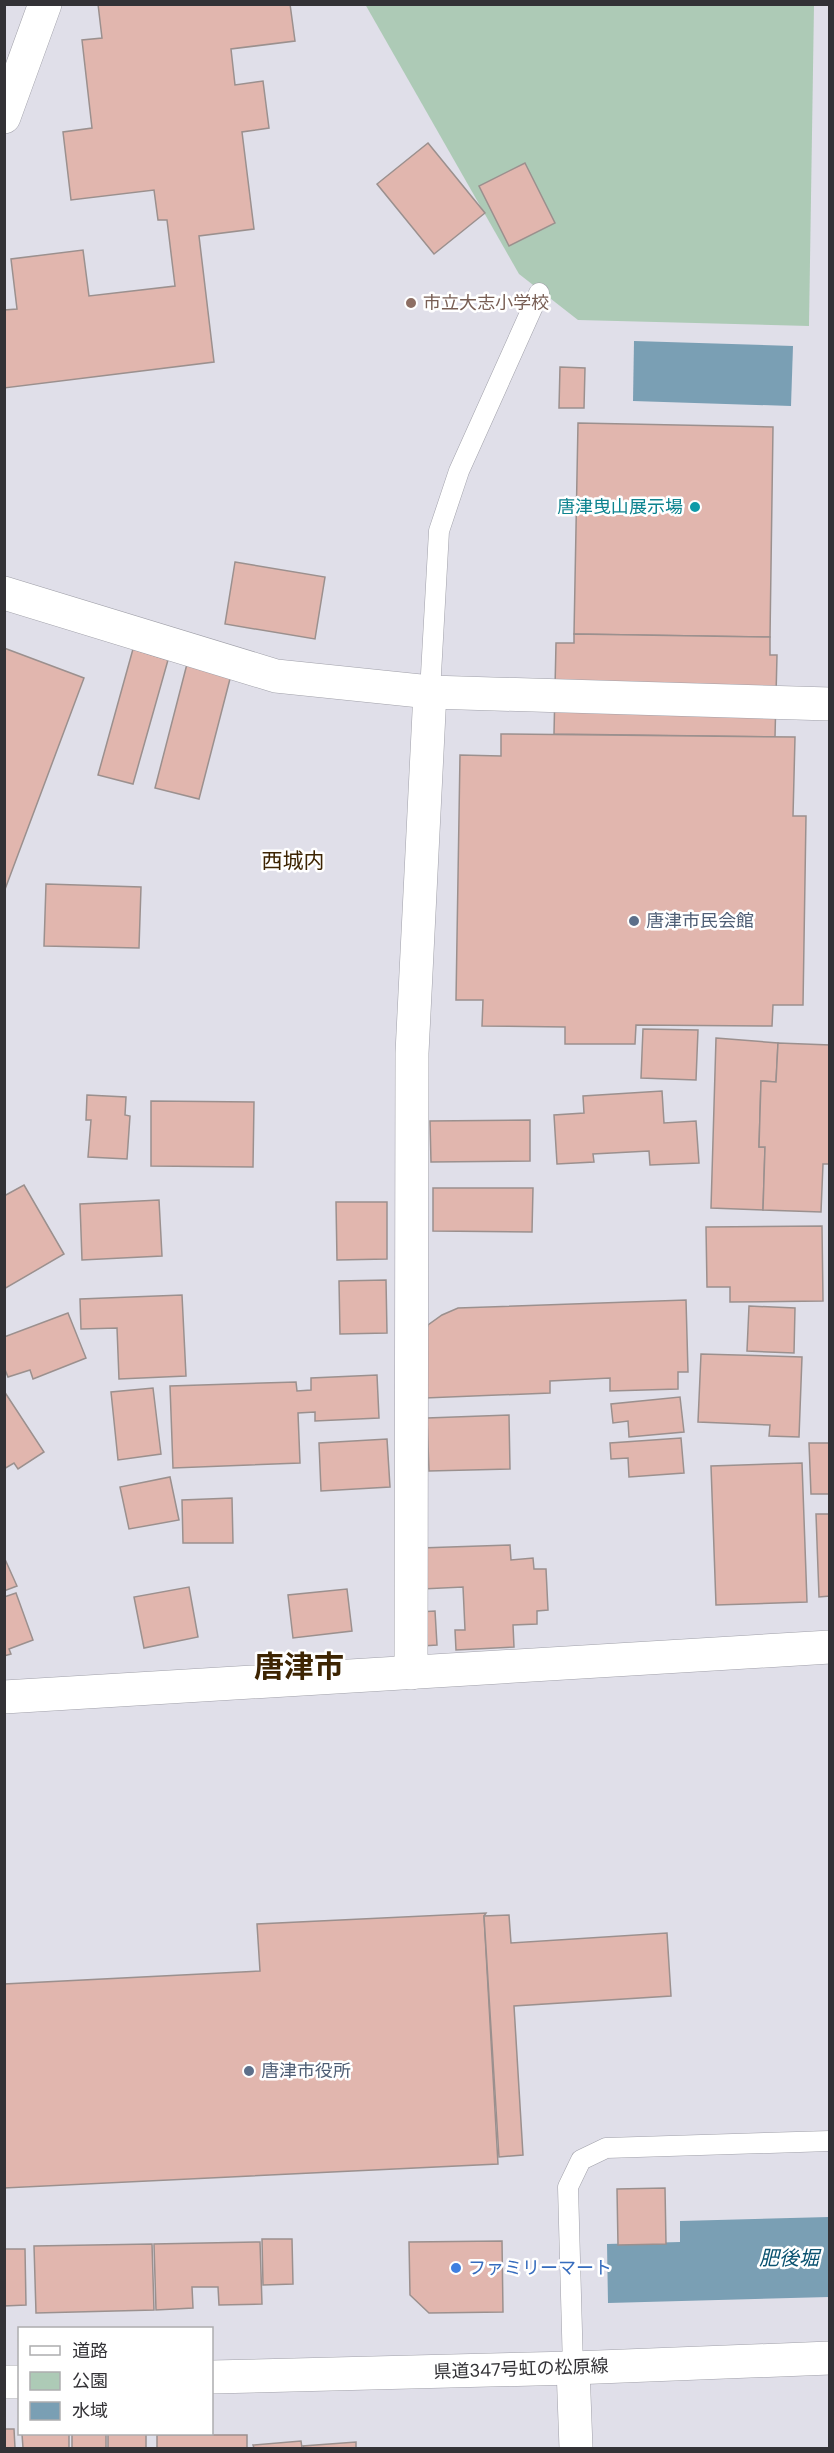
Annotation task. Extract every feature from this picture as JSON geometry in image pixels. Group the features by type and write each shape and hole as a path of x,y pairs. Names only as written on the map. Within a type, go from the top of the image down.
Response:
{"street":[{"path":"4,117 45,4"},
{"path":"4,593 276,676 430,692 830,704"},
{"path":"411,1673 412,1053 430,692"},
{"path":"4,1697 830,1647"},
{"name":"県道347号虹の松原線","path":"213,2377 573,2368 830,2358"},
{"path":"573,2368 576,2448"}],"lane":[{"path":"430,692 439,531 459,471 538,293"},
{"path":"573,2368 568,2187 581,2160 606,2148 830,2141"}],"green space":[{"path":"365,4 814,5 809,326 578,320 519,274"}],"water":[{"path":"634,341 793,346 791,406 633,401"},
{"name":"肥後堀","path":"829,2217 829,2297 608,2303 607,2244 680,2242 680,2221"}],"building":[{"path":"98,4 290,4 295,41 231,49 235,85 263,81 269,128 242,132 254,229 199,236 214,362 4,388 4,310 17,309 11,259 83,250 89,296 175,286 167,220 158,220 154,190 71,200 63,132 92,128 82,40 102,38"},
{"path":"428,143 485,213 434,254 377,184"},
{"path":"525,163 555,223 509,246 479,186"},
{"path":"560,367 585,368 584,408 559,408"},
{"path":"578,423 773,427 770,637 574,634"},
{"path":"235,562 325,577 315,639 225,624"},
{"path":"574,634 770,637 770,655 777,655 775,737 554,734 556,643 574,643"},
{"path":"4,648 84,678 4,892"},
{"path":"133,649 168,660 133,784 98,775"},
{"path":"187,664 231,675 199,799 155,788"},
{"path":"501,734 795,737 793,816 806,816 803,1005 773,1005 772,1026 636,1025 635,1044 565,1044 565,1027 482,1026 483,1000 456,1000 460,755 501,756"},
{"path":"46,884 141,887 139,948 44,946"},
{"path":"643,1029 698,1030 696,1080 641,1078"},
{"path":"716,1038 778,1043 776,1082 761,1081 759,1147 765,1147 763,1210 711,1208"},
{"path":"778,1043 830,1045 830,1164 823,1164 821,1212 763,1210 765,1147 759,1147 761,1081 776,1082"},
{"path":"662,1091 664,1123 696,1121 699,1163 650,1165 649,1151 593,1154 594,1162 557,1164 554,1115 584,1113 583,1096"},
{"path":"87,1095 126,1097 125,1115 130,1116 127,1159 88,1157 91,1120 86,1120"},
{"path":"151,1101 254,1102 253,1167 151,1166"},
{"path":"530,1120 530,1161 431,1162 430,1121"},
{"path":"24,1185 64,1254 4,1289 4,1196"},
{"path":"433,1188 533,1188 532,1232 433,1231"},
{"path":"159,1200 162,1256 82,1260 80,1204"},
{"path":"336,1202 387,1202 387,1259 337,1260"},
{"path":"822,1226 823,1301 730,1302 730,1287 707,1287 706,1227"},
{"path":"386,1280 387,1333 340,1334 339,1281"},
{"path":"182,1295 186,1376 119,1379 117,1328 81,1329 80,1299"},
{"path":"686,1300 688,1372 678,1372 678,1389 610,1391 610,1378 550,1381 550,1393 425,1398 423,1341 428,1325 458,1308"},
{"path":"749,1306 795,1308 794,1353 747,1351"},
{"path":"68,1313 86,1358 33,1379 30,1370 8,1377 4,1367 4,1337"},
{"path":"701,1354 802,1357 799,1437 769,1436 770,1425 698,1422"},
{"path":"377,1375 379,1418 315,1421 315,1412 298,1413 300,1463 173,1468 170,1386 296,1382 297,1391 311,1390 311,1378"},
{"path":"153,1388 161,1454 118,1460 111,1392"},
{"path":"4,1391 44,1452 18,1469 14,1463 4,1469"},
{"path":"680,1397 684,1432 629,1437 628,1421 613,1423 611,1404"},
{"path":"509,1415 510,1469 429,1471 427,1418"},
{"path":"681,1438 684,1473 629,1477 628,1458 611,1459 610,1443"},
{"path":"387,1439 390,1487 321,1491 319,1443"},
{"path":"809,1443 830,1443 830,1494 811,1494"},
{"path":"802,1463 807,1602 716,1605 711,1466"},
{"path":"170,1477 179,1520 129,1529 120,1487"},
{"path":"232,1498 233,1543 183,1543 182,1500"},
{"path":"816,1514 830,1514 830,1596 819,1597"},
{"path":"510,1545 511,1560 533,1558 534,1569 546,1569 548,1610 537,1611 537,1624 513,1625 514,1647 456,1650 455,1630 465,1630 463,1587 422,1589 420,1548"},
{"path":"4,1557 17,1586 4,1591"},
{"path":"189,1587 198,1637 144,1648 134,1597"},
{"path":"347,1589 352,1631 293,1638 288,1595"},
{"path":"16,1593 33,1640 9,1649 11,1654 4,1656 4,1597"},
{"path":"435,1611 437,1645 422,1646 419,1612"},
{"name":"唐津市役所","path":"486,1913 484,1916 498,2164 4,2188 4,1984 260,1971 257,1924"},
{"path":"509,1915 511,1943 667,1933 671,1996 514,2006 523,2155 499,2157 484,1916"},
{"path":"665,2188 666,2244 618,2245 617,2189"},
{"path":"262,2239 292,2239 293,2284 263,2285"},
{"name":"ファミリーマート","path":"502,2241 503,2312 429,2313 410,2295 409,2242"},
{"path":"260,2242 262,2304 219,2305 218,2287 192,2287 193,2308 156,2310 154,2244"},
{"path":"152,2244 154,2310 36,2313 34,2246"},
{"path":"4,2249 25,2249 26,2305 4,2306"},
{"path":"4,2429 14,2429 15,2448 4,2448"},
{"path":"22,2435 69,2435 69,2448 23,2448"},
{"path":"72,2435 106,2435 106,2448 72,2448"},
{"path":"108,2435 146,2435 146,2448 108,2448"},
{"path":"157,2435 247,2435 247,2448 157,2448"},
{"path":"301,2441 302,2448 254,2448 253,2445"},
{"path":"356,2442 356,2448 304,2448 303,2446"}],"place":[{"name":"市立大志小学校","path":"411,303"},
{"name":"唐津曳山展示場","path":"695,507"},
{"name":"唐津市民会館","path":"634,921"},
{"name":"唐津市役所","path":"249,2071"},
{"name":"ファミリーマート","path":"456,2268"}],"district":[{"name":"西城内","path":"293,861"},
{"name":"唐津市","path":"299,1666"}]}
